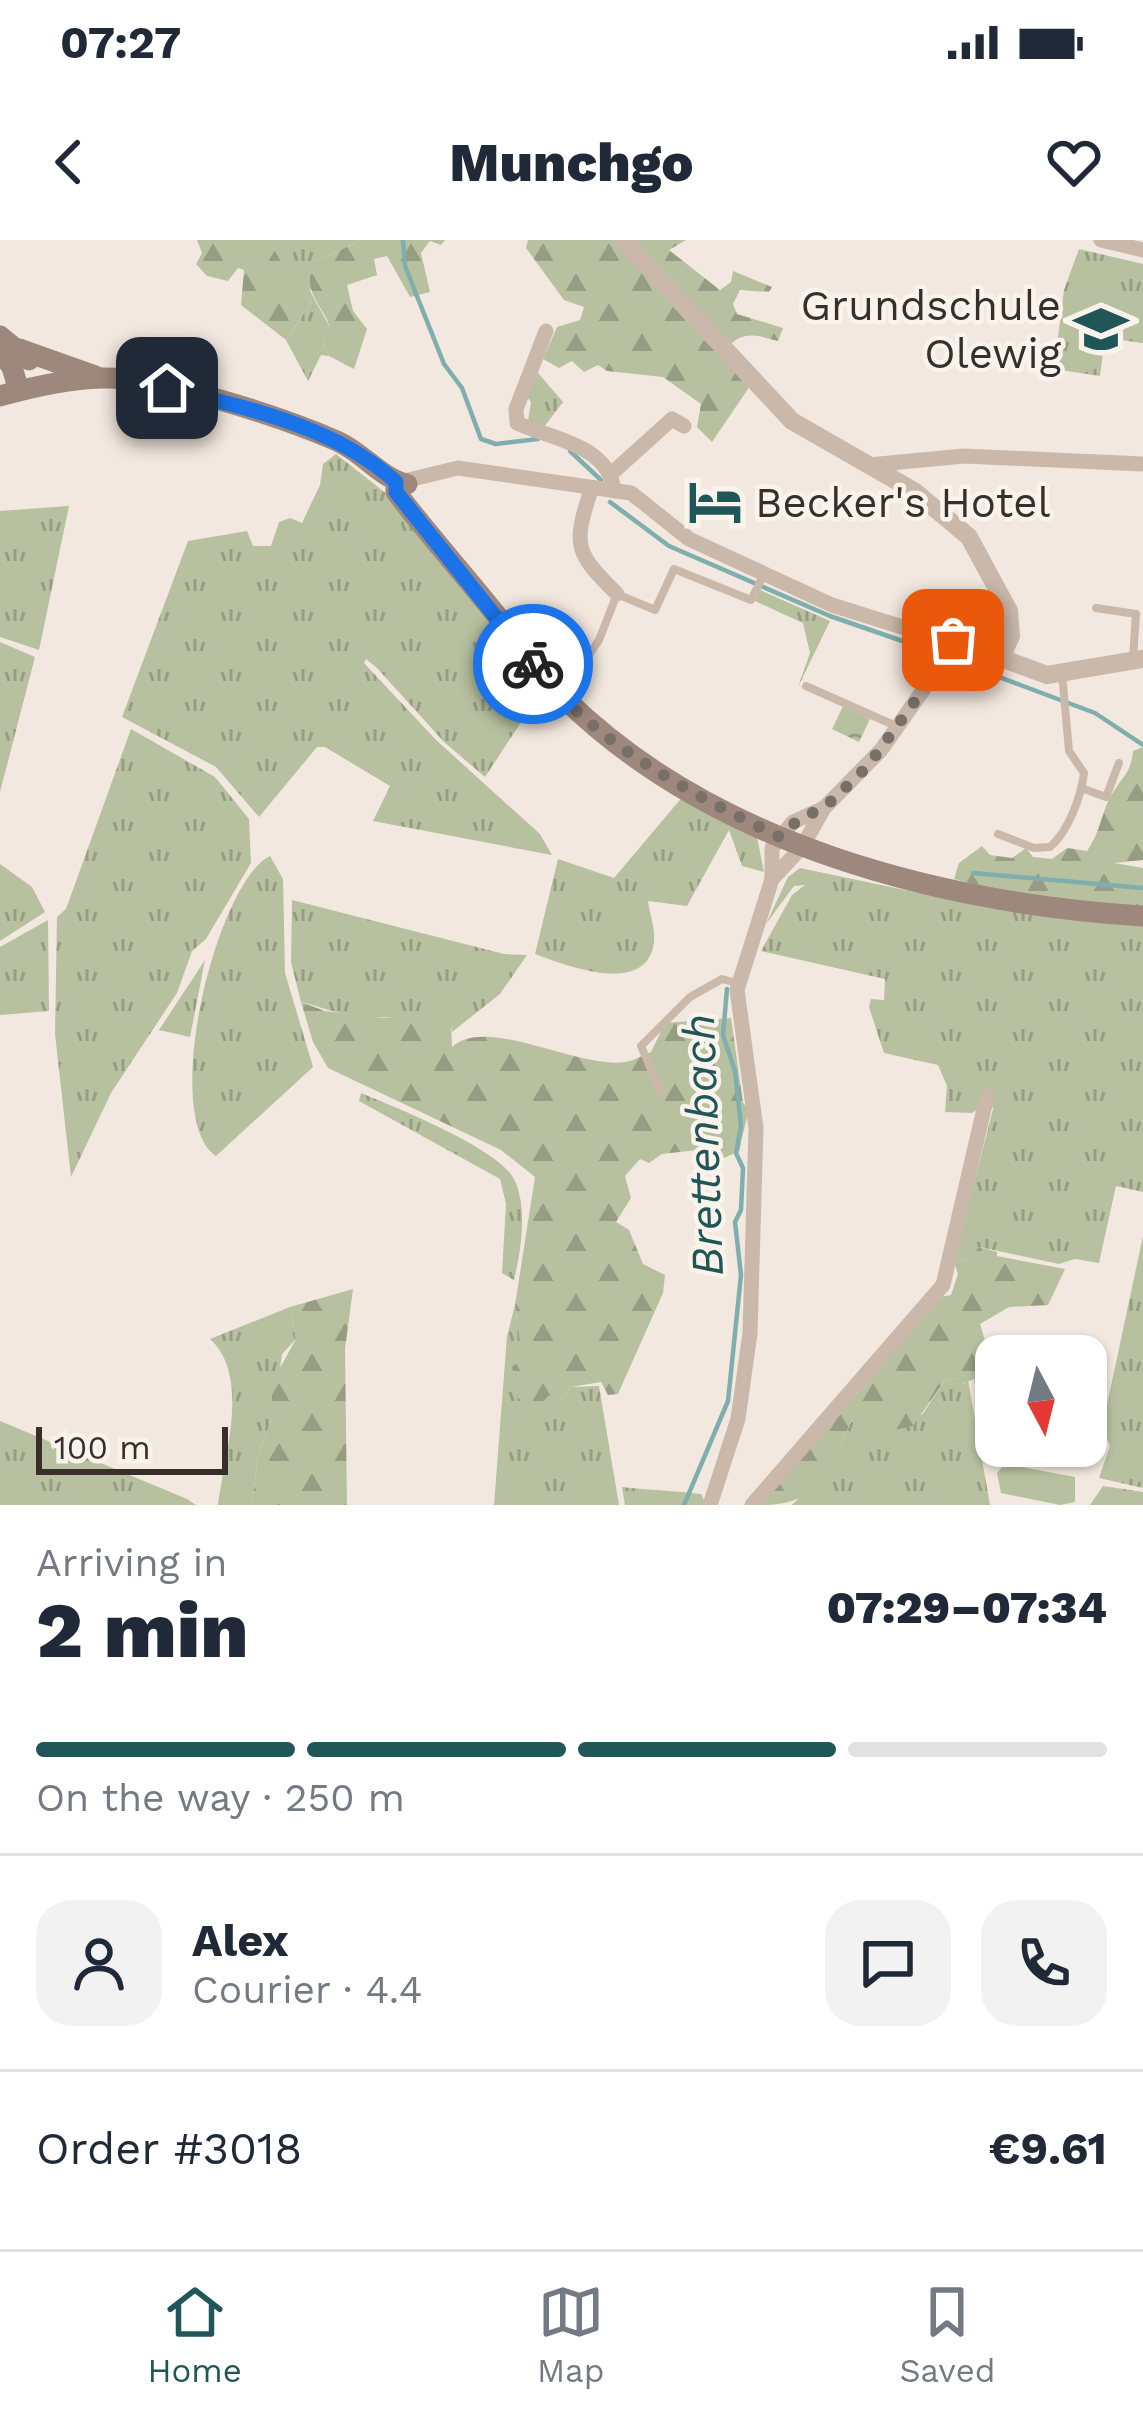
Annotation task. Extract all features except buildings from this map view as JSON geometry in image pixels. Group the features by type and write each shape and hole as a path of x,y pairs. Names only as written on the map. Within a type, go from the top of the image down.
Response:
{"main road":[{"path":"6,345 100,378 167,388 310,430 363,454 396,482 406,484 493,610 561,696 692,790 780,837 948,891 1143,916"},
{"path":"6,345 37,370 20,391"},
{"path":"20,391 100,378"}],"street":[{"path":"623,240 779,409 817,439 926,499 969,537 1009,611 1011,636 1000,658"},
{"path":"1101,240 1143,250"},
{"path":"545,331 516,409 517,423 567,440 612,483 635,495 689,539 761,579 950,652 1000,658 1062,683 1138,659"},
{"path":"396,482 458,468 591,490 612,483 661,424 672,419 684,426"},
{"path":"869,465 873,460 964,456 1143,464"},
{"path":"591,490 577,533 579,548 592,572 617,594"},
{"path":"772,879 802,847 824,808 867,767 950,652"},
{"path":"710,1505 738,1419 750,1333 756,1128 738,984 772,879 770,855 800,818 824,808"},
{"path":"752,1505 943,1285 987,1096"}],"lane":[{"path":"561,696 599,640 617,594 655,610 674,569 751,600 761,579"},
{"path":"1096,608 1136,614 1138,659"},
{"path":"998,833 1034,848 1050,847 1060,838 1084,773 1069,751 1062,683"},
{"path":"806,686 897,727"},
{"path":"1081,788 1106,797 1119,763"},
{"path":"661,1093 641,1046 690,997 722,979 738,984"}],"green space":[{"path":"197,240 269,240 297,291 312,301 286,340 241,305 244,270 238,268 228,281 207,276 196,264 202,253"},
{"path":"269,240 362,240 316,261 310,291 332,331 322,341 329,356 321,355 308,381 286,340 312,301 296,291"},
{"path":"362,240 445,240 441,245 430,241 421,253 430,292 410,297 387,256 374,259 377,275 347,285 353,311 367,329 354,369 329,356 322,341 331,331 310,281 316,261"},
{"path":"528,240 686,240 669,250 720,290 731,282 733,271 772,287 769,292 740,290 733,304 737,314 783,328 778,341 746,336 729,346 750,386 712,442 697,427 701,404 663,377 607,371 598,365 584,372 572,361 559,368 543,359 557,327 580,320 584,307 564,300 526,248"},
{"name":"Grundschule Olewig","path":"1079,249 1143,264 1143,343 1105,338 1100,376 1054,369 1064,290"},
{"path":"538,373 563,402 544,427 528,421 531,402 526,396"},
{"path":"336,454 392,498 543,689 485,777 444,742 377,668 366,659 364,663 436,740 540,834 552,855 373,821 390,786 325,747 317,747 259,817 216,767 122,717 188,541 247,531 253,546 271,546 279,522 290,518 302,523 320,485 323,464"},
{"path":"69,506 39,650 0,637 0,511"},
{"path":"760,590 830,621 798,687 810,653 803,623 755,601"},
{"path":"0,642 35,657 0,792"},
{"path":"843,706 870,719 859,742 832,729"},
{"path":"131,729 215,777 249,819 251,863 206,939 192,951 177,993 111,1093 71,1177 55,1034 57,917 66,909"},
{"path":"1143,747 1143,860 1114,863 1143,868 1143,911 1048,899 954,879 959,863 982,846 990,855 1012,858 1026,848 1033,857 1052,859 1067,848 1087,851 1133,751"},
{"path":"684,795 757,837 764,872 742,866 729,830 687,906 648,901 653,948 646,962 634,970 601,973 535,954 558,859 614,878"},
{"path":"270,856 283,879 285,973 313,1067 216,1156 200,1133 193,1096 201,1001 231,908 250,875"},
{"path":"0,864 32,887 45,912 0,941"},
{"path":"800,868 991,908 1143,926 1143,1192 1116,1186 1099,1263 1075,1259 1059,1264 979,1247 969,1259 954,1262 993,1109 990,1100 972,1113 945,1112 947,1086 938,1065 884,1053 869,1007 871,999 884,1000 885,979 761,951 792,895 805,885 794,886 766,924 788,877"},
{"path":"292,900 504,954 527,955 500,994 452,1032 451,1025 438,1021 335,1012 301,1002 291,962"},
{"path":"48,920 49,1011 0,1015 0,947"},
{"path":"205,960 190,1037 159,1030"},
{"path":"301,1002 325,1011 384,1018 433,1013 451,1025 452,1047 487,1037 605,1062 628,1061 651,1052 665,1023 731,1018 743,1103 749,1109 739,1151 722,1159 706,1149 662,1154 649,1163 640,1159 625,1176 631,1198 616,1222 629,1230 643,1264 665,1275 663,1293 618,1394 608,1395 601,1382 571,1387 560,1402 549,1395 542,1403 528,1405 518,1398 512,1367 522,1358 515,1305 535,1177 501,1150 328,1068 313,1042"},
{"path":"361,1093 488,1154 514,1179 522,1216 514,1280 502,1273 506,1204 500,1179 359,1101"},
{"path":"1143,1236 1143,1488 1099,1478 1107,1467 1110,1446 1107,1405"},
{"path":"979,1247 997,1256 1065,1269 1048,1305 1009,1307 980,1324 983,1335 975,1335 975,1384 974,1379 960,1385 956,1378 945,1380 913,1426 890,1431 854,1416 838,1449 817,1462 807,1492 791,1501 759,1505 940,1297 951,1295 958,1274 954,1262 969,1259"},
{"path":"353,1289 345,1349 347,1505 252,1505 258,1454 273,1417 271,1384 296,1339 290,1307"},
{"path":"515,1305 526,1360 548,1393 560,1402 571,1387 599,1386 619,1505 494,1505 507,1336"},
{"path":"290,1307 296,1339 282,1354 273,1417 258,1454 252,1505 218,1505 232,1395 222,1355 210,1339"},
{"path":"956,1378 964,1384 968,1380 975,1420 975,1467 983,1467 990,1505 792,1505 813,1484 817,1461 838,1449 854,1416 922,1415 945,1380"},
{"path":"0,1421 187,1499 196,1505 0,1505"},
{"path":"1116,1437 1143,1443 1142,1480 1106,1475"},
{"path":"1002,1467 1021,1467 1075,1477 1075,1502 1060,1505 1001,1493 997,1473"},
{"path":"1103,1486 1143,1492 1143,1505 1090,1505"},
{"path":"622,1487 701,1494 704,1500 703,1505 625,1505"}],"waterway":[{"path":"403,240 405,266 444,364 462,388 481,439 496,444 538,439"},
{"path":"570,451 601,480"},
{"path":"610,502 669,546 830,616 940,654"},
{"path":"951,659 1095,713 1143,745"},
{"name":"Brettenbach","path":"973,873 1143,888"},
{"name":"Brettenbach","path":"684,1505 728,1401 741,1275 735,1222 741,1210 743,1168 736,1153 741,1126 735,1071 723,1035 727,989"}],"way so far":[{"path":"533,664 572,706 616,740 692,790 780,837 800,818 824,808 867,767 953,649 957,642 953,640"}],"place":[{"name":"Grundschule Olewig","path":"1101,329"},
{"name":"Becker's Hotel","path":"715,502"}],"route":[{"path":"167,388 310,430 370,459 396,482 396,492 533,664"}]}
